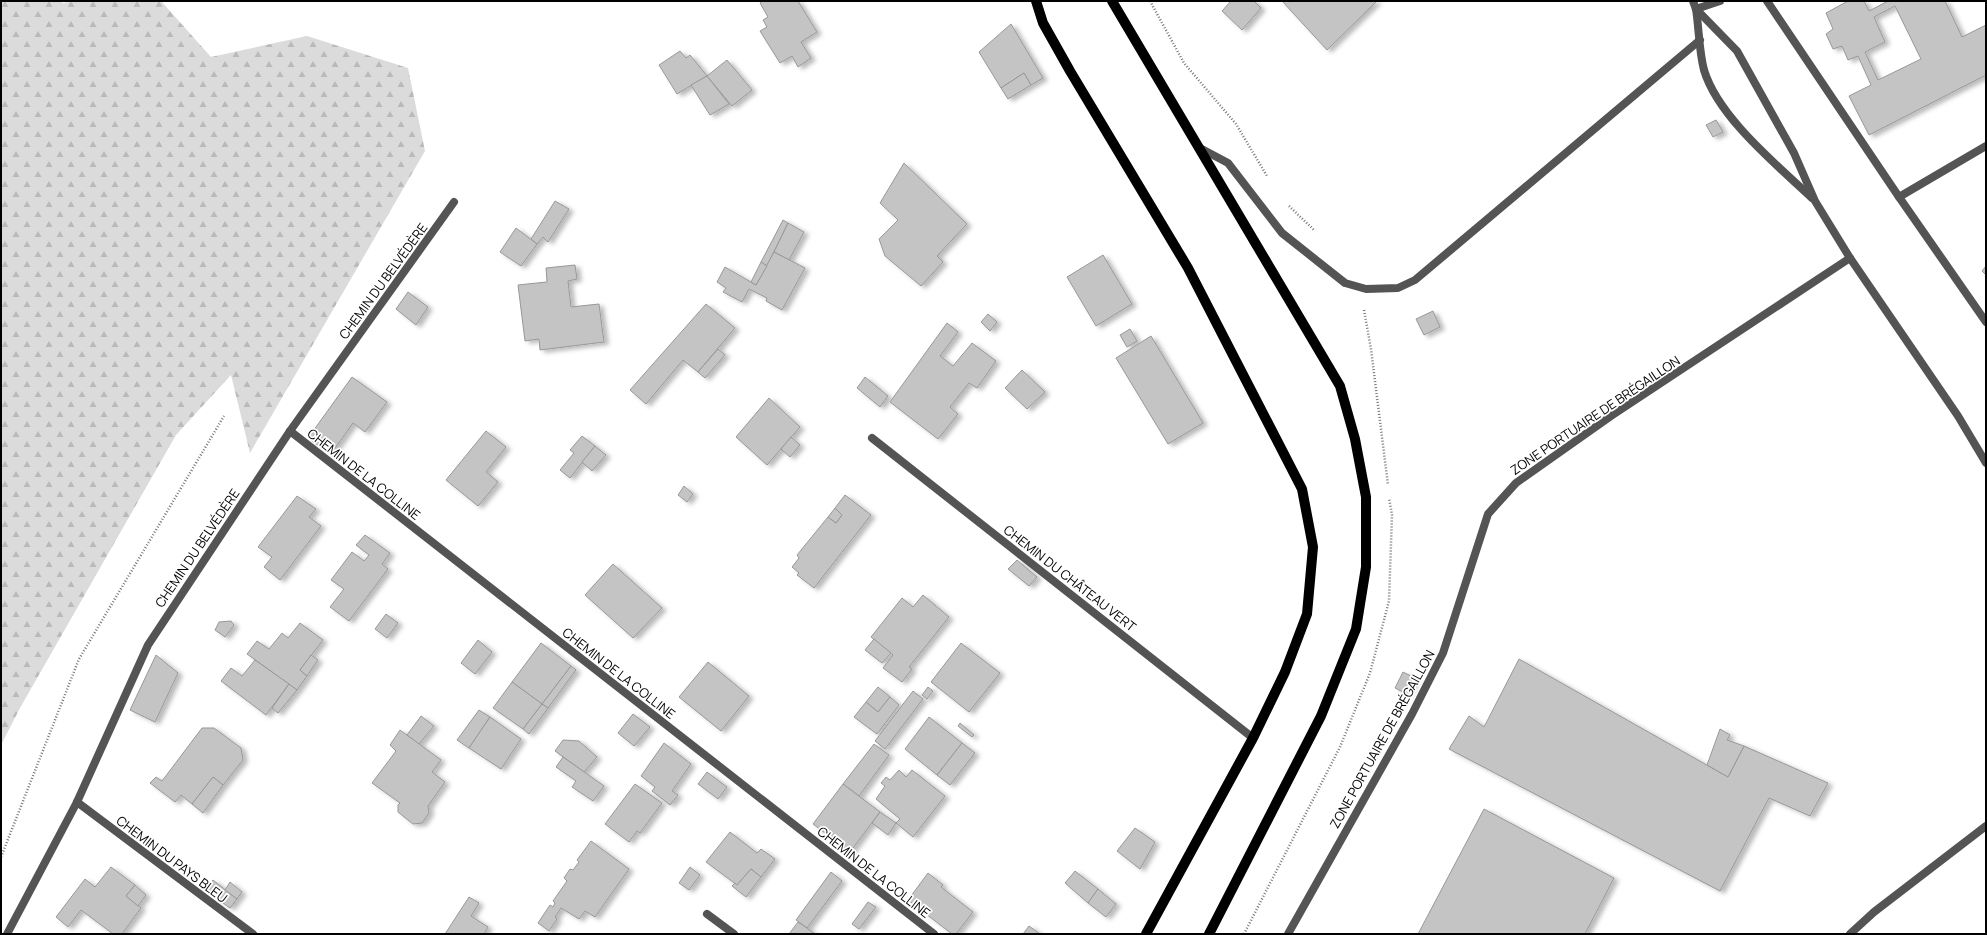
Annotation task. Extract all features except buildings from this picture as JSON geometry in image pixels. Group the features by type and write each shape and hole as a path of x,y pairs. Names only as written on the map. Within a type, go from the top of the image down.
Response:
{"main road":[{"path":"1036,1 1043,22 1070,72 1188,268 1302,489 1313,547 1307,614 1285,672 1253,738 1146,934"},
{"path":"1112,1 1340,386 1354,439 1366,496 1366,567 1356,629 1321,716 1209,934"}],"street":[{"path":"1695,5 1720,1"},
{"path":"1767,1 1899,197 1986,322"},
{"path":"1695,5 1704,69 1713,93 1752,142 1815,201"},
{"path":"1695,5 1737,51 1794,153 1815,201 1850,258 1958,416 1986,463"},
{"path":"1198,147 1228,163 1282,233 1345,283 1366,289 1398,288 1415,280 1700,40"},
{"path":"1899,197 1986,146"},
{"name":"CHEMIN DU BELVÉDÈRE","path":"6,934 77,802 148,645 290,431 454,202"},
{"name":"ZONE PORTUAIRE DE BRÉGAILLON","path":"1288,934 1412,714 1443,653 1488,514 1516,483 1611,416 1850,258"},
{"name":"CHEMIN DE LA COLLINE","path":"290,431 934,934"},
{"name":"CHEMIN DU CHÂTEAU VERT","path":"872,438 1253,738"},
{"name":"CHEMIN DU PAYS BLEU","path":"77,802 253,934"},
{"path":"1850,934 1874,912 1986,826"},
{"path":"707,914 734,934"}],"path":[{"path":"1150,1 1184,63 1236,124 1269,181"},
{"path":"1288,204 1316,231"},
{"path":"1359,287 1371,349 1388,486"},
{"path":"1,857 79,659 224,416"},
{"path":"1244,934 1340,747 1370,673 1389,601 1392,515 1389,494"}],"green space":[{"path":"1,1 60,1 63,3 74,1 161,1 211,57 307,36 408,68 425,151 250,453 231,375 176,435 20,708 1,745"}]}
